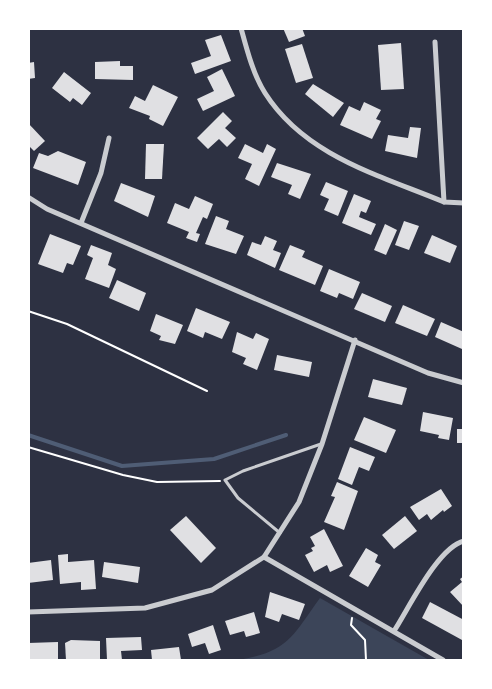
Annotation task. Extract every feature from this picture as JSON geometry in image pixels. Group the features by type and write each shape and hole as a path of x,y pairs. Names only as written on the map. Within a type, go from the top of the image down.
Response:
{"street":[{"path":"241,28 253,70 265,93 283,117 308,141 327,153 444,202 464,203"},
{"path":"435,42 444,202"},
{"path":"81,223 101,173 109,138"},
{"path":"28,197 47,209 428,373 464,383"},
{"path":"28,612 145,608 212,590 264,556 299,502 322,444 355,340"},
{"path":"394,631 436,565 455,543 464,540"},
{"path":"264,556 442,660"}],"lane":[{"path":"280,533 238,498 225,480 243,471 322,444"}],"path":[{"path":"28,311 67,324 207,391"},
{"path":"28,447 123,475 157,482 225,480"},
{"path":"352,607 351,625 365,640 366,660"}],"shaded area":[{"path":"320,598 429,660 237,660 267,653 287,641"}],"building":[{"path":"283,28 302,28 305,36 289,42"},
{"path":"221,35 231,61 195,74 191,63 211,56 205,40"},
{"path":"401,43 404,89 381,90 378,45"},
{"path":"302,44 313,78 296,83 285,49"},
{"path":"120,61 120,66 133,66 133,80 95,79 95,62"},
{"path":"34,62 35,78 28,79 28,63"},
{"path":"222,69 235,96 203,111 197,99 214,91 207,77"},
{"path":"64,72 91,93 82,105 73,98 70,102 52,88"},
{"path":"313,84 344,103 333,117 305,94"},
{"path":"153,85 178,97 163,126 149,119 150,116 129,108 135,96 145,101"},
{"path":"364,102 381,110 376,119 381,121 372,139 340,125 349,106 360,111"},
{"path":"223,112 232,121 225,128 236,138 227,147 219,139 208,149 197,138"},
{"path":"28,123 45,141 34,151 28,145"},
{"path":"410,127 421,128 417,158 385,151 388,135 408,138"},
{"path":"146,144 164,144 162,179 145,179"},
{"path":"245,144 263,153 267,144 276,149 259,186 245,179 252,164 238,158"},
{"path":"58,151 86,162 78,185 33,168 39,153 48,156"},
{"path":"277,163 311,174 300,199 288,194 292,185 271,177"},
{"path":"326,182 348,191 338,216 324,210 329,199 320,195"},
{"path":"121,183 155,196 148,217 114,201"},
{"path":"354,194 371,201 366,213 361,211 359,217 376,224 371,235 342,223"},
{"path":"195,196 213,204 207,219 203,217 196,233 200,234 197,242 186,238 189,232 167,223 175,203 189,209"},
{"path":"216,216 229,221 226,229 244,236 236,254 205,244"},
{"path":"404,221 419,226 409,250 395,245"},
{"path":"385,224 397,230 386,255 374,250"},
{"path":"50,234 81,246 73,265 67,263 63,273 38,264"},
{"path":"432,235 457,246 450,263 424,253"},
{"path":"265,236 277,241 273,250 281,253 275,268 247,255 252,242 261,245"},
{"path":"91,245 112,253 108,265 116,269 109,288 85,279 93,258 87,255"},
{"path":"290,245 305,251 302,257 323,266 315,285 279,270"},
{"path":"329,269 360,282 353,299 339,293 337,298 320,291"},
{"path":"117,280 146,293 139,311 109,298"},
{"path":"362,293 392,306 385,322 354,309"},
{"path":"403,305 435,319 427,336 395,323"},
{"path":"196,308 230,322 222,339 205,332 203,338 187,331"},
{"path":"156,314 183,325 175,344 159,340 161,336 150,331"},
{"path":"441,322 464,332 462,349 435,337"},
{"path":"237,332 253,339 256,333 269,339 257,370 243,364 246,358 232,352"},
{"path":"277,355 312,362 309,377 274,370"},
{"path":"373,379 407,388 402,405 368,397"},
{"path":"423,412 453,418 449,440 438,438 439,435 420,431"},
{"path":"364,417 396,430 386,453 354,440"},
{"path":"457,429 464,429 464,443 457,443"},
{"path":"350,447 375,457 369,471 359,467 352,485 338,479"},
{"path":"337,482 358,491 344,530 324,522 335,497 331,496"},
{"path":"441,489 452,506 431,520 427,514 419,520 410,507"},
{"path":"186,516 216,548 201,563 170,530"},
{"path":"405,516 417,531 394,549 382,535"},
{"path":"324,529 343,566 330,572 327,565 314,572 305,555 313,551 311,548 315,546 310,537"},
{"path":"366,548 378,555 375,562 381,565 368,587 349,576"},
{"path":"68,554 68,562 94,560 96,589 81,590 81,582 60,584 58,555"},
{"path":"51,560 53,580 28,583 28,563"},
{"path":"104,562 140,567 138,583 102,577"},
{"path":"464,576 464,607 450,592 462,582 460,579"},
{"path":"270,592 305,604 299,620 282,614 279,622 265,617"},
{"path":"430,602 464,620 462,640 422,618"},
{"path":"254,612 260,633 246,637 244,631 230,635 225,621"},
{"path":"213,625 221,650 209,654 205,643 192,647 188,634"},
{"path":"141,637 142,650 121,651 122,660 107,660 106,638"},
{"path":"71,640 100,641 100,659 66,660 65,643"},
{"path":"58,642 58,660 28,660 28,643"},
{"path":"179,647 181,660 152,660 151,650"}],"waterway":[{"path":"28,435 122,466 214,459 286,435"}]}
